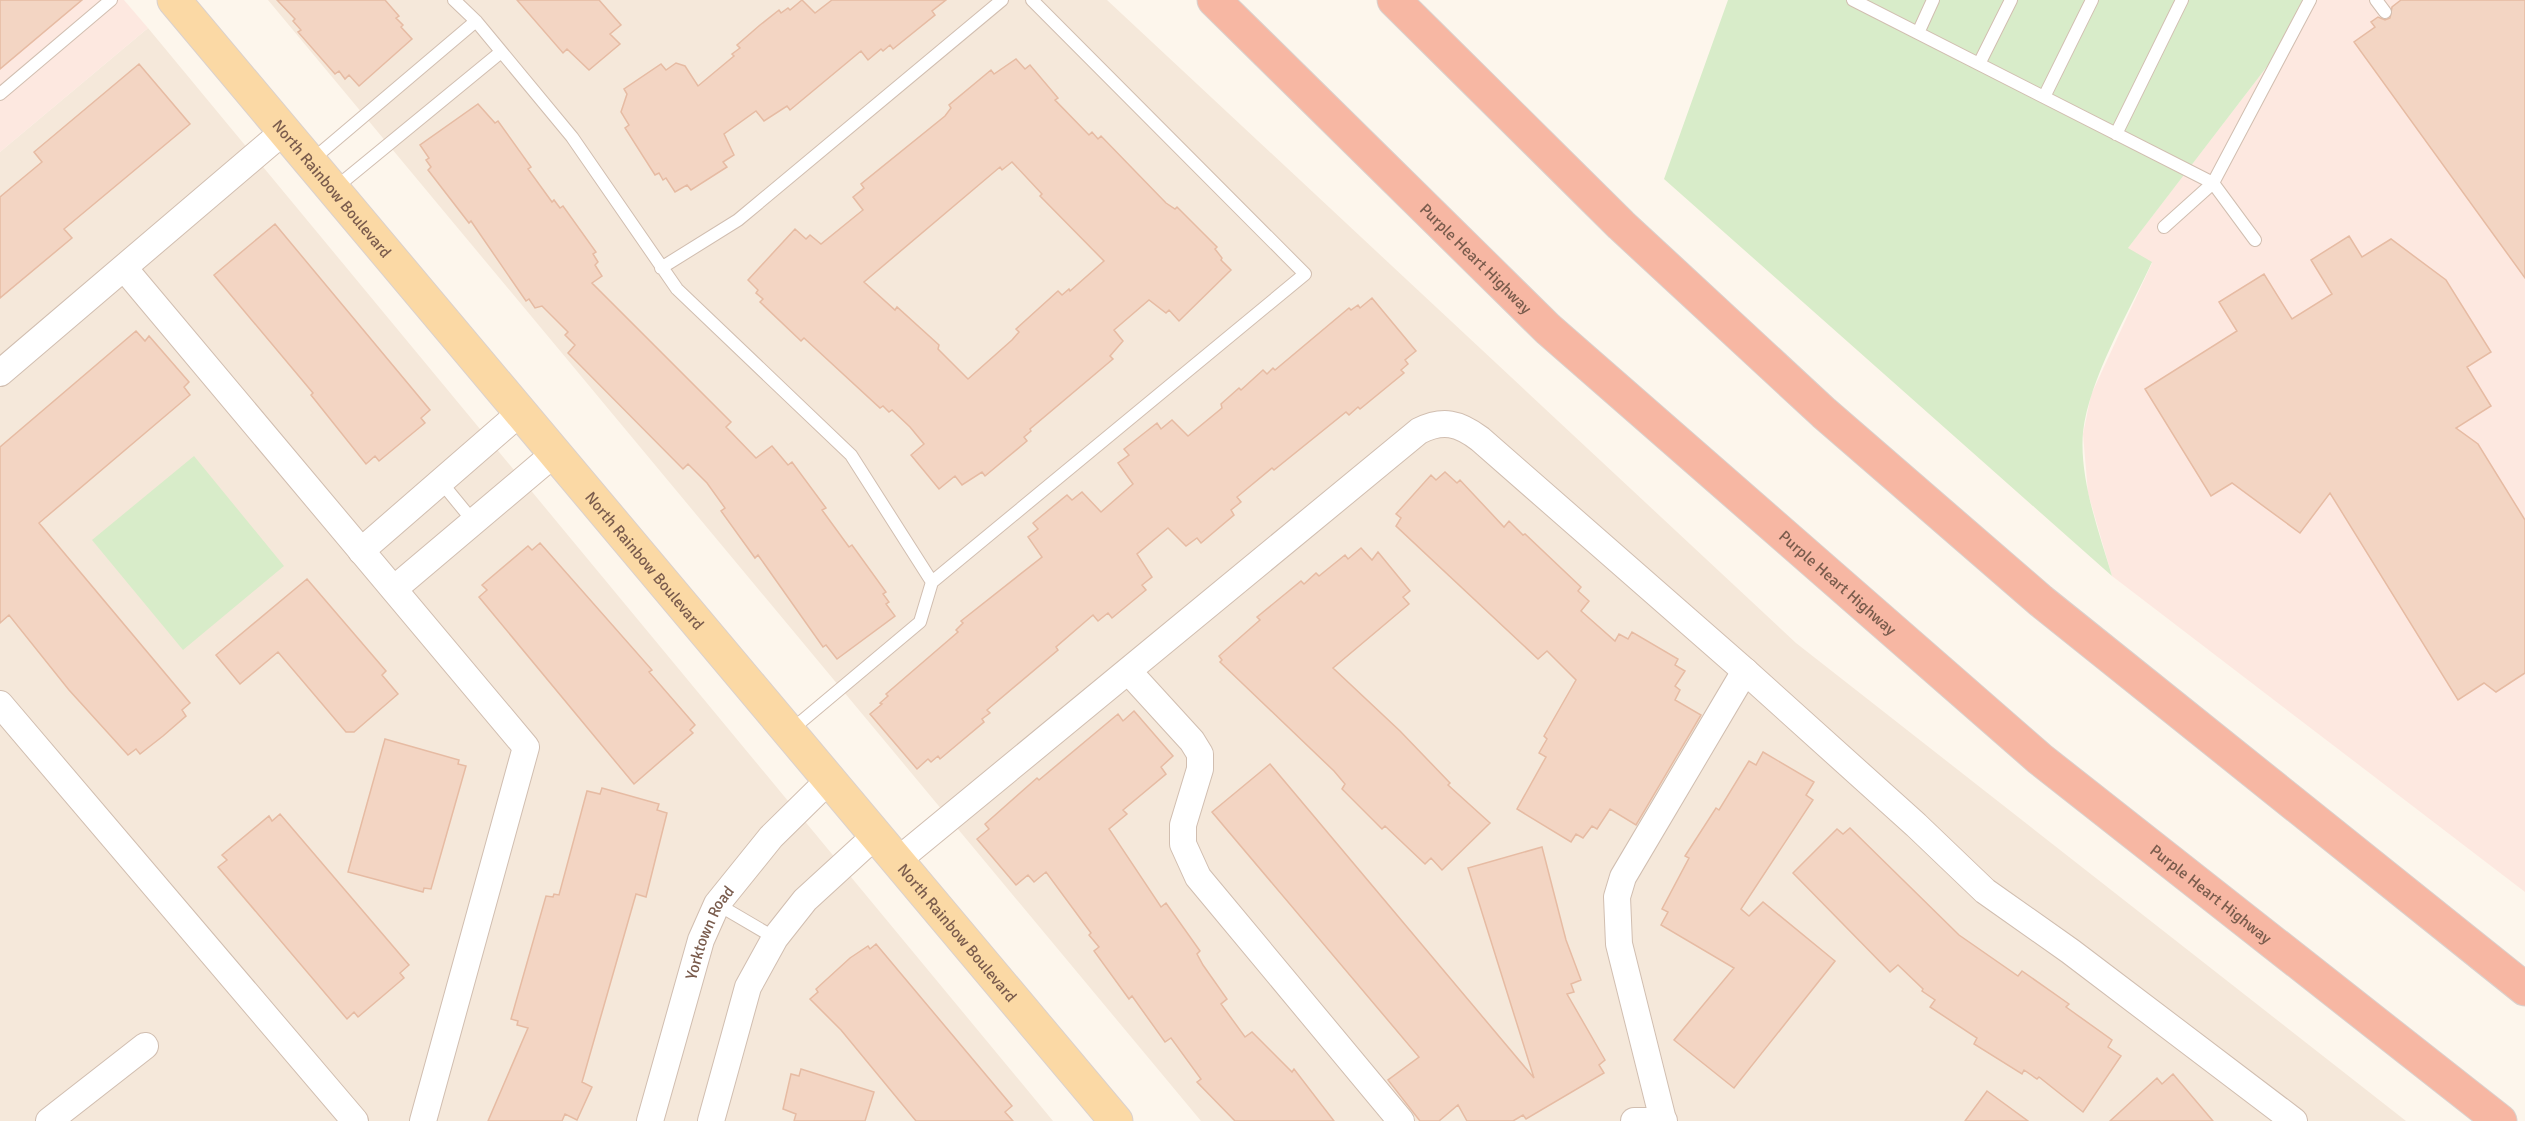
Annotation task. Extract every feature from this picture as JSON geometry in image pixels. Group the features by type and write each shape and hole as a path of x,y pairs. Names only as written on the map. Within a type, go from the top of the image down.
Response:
{"highway":[{"name":"Purple Heart Highway","path":"1214,0 1548,329 2031,752 2500,1121"},
{"path":"1394,0 1621,225 1824,413 2041,601 2525,989"}],"main road":[{"name":"North Rainbow Boulevard","path":"174,0 1116,1121"}],"street":[{"path":"0,373 284,131"},
{"path":"124,268 526,747 423,1121"},
{"path":"362,550 521,412"},
{"path":"897,861 1102,690 1130,672 1419,431 1432,425 1447,423 1464,427 1480,439 1745,671 1916,825 1984,891 2070,951 2294,1121"},
{"path":"394,589 555,453"},
{"path":"1634,1121 1664,1121 1619,944 1617,897 1623,877 1745,671"},
{"path":"1130,672 1192,741 1200,754 1200,769 1183,825 1183,844 1198,877 1401,1121"},
{"path":"0,704 355,1121"},
{"name":"Yorktown Road","path":"650,1121 701,940 717,904 771,837 829,780"},
{"path":"711,1121 748,987 775,938 805,900 876,835"},
{"path":"49,1121 145,1046"}],"lane":[{"path":"0,94 111,0"},
{"path":"454,0 476,21 572,136 677,289 851,455 932,582"},
{"path":"661,268 738,220 1002,0"},
{"path":"789,732 920,622 932,582 1305,274 1032,0"},
{"path":"1853,0 2213,183 2255,240"},
{"path":"1918,33 1933,0"},
{"path":"1979,64 2011,0"},
{"path":"2044,97 2092,0"},
{"path":"2116,134 2182,0"},
{"path":"2164,227 2213,183 2310,0"},
{"path":"2376,0 2385,12"},
{"path":"310,162 476,21"},
{"path":"333,190 501,52"},
{"path":"441,482 473,521"},
{"path":"717,904 775,938"}],"shaded area":[{"path":"0,0 124,0 148,28 0,152"},
{"path":"268,0 1107,0 1796,643 2406,1121 1201,1121"},
{"path":"2305,0 2525,0 2525,892 2112,576 2088,493 2083,434 2091,395 2152,263 2127,249 2272,60"},
{"path":"148,28 1053,1121 0,1121 0,152"}],"green space":[{"path":"1728,0 2305,0 2272,60 2128,248 2152,262 2101,368 2083,432 2087,487 2112,576 1664,179"},
{"path":"194,456 284,566 183,650 92,540"}],"building":[{"path":"0,0 82,0 0,69"},
{"path":"277,0 385,0 399,16 396,18 403,25 401,27 412,39 359,86 349,75 345,79 339,71 335,74 298,32 301,30 293,21 295,19"},
{"path":"517,0 599,0 621,25 610,34 620,44 589,70 567,49 563,53"},
{"path":"802,0 815,13 832,0 946,0 932,11 935,15 893,49 890,45 868,60 861,51 790,110 787,106 764,121 756,111 724,134 734,155 723,162 727,167 691,190 687,185 675,192 666,178 663,180 659,173 655,175 625,128 629,125 621,112 627,94 624,89 661,64 666,70 676,63 685,66 698,86 734,56 732,54 740,48 737,45 760,25 779,10 781,13 788,8 790,10"},
{"path":"2401,0 2525,0 2525,278 2354,42 2375,27 2371,22 2378,17 2385,20 2390,18 2392,7"},
{"path":"1016,59 1025,69 1030,65 1058,98 1055,100 1089,135 1092,132 1098,139 1101,136 1166,203 1175,209 1177,207 1217,247 1215,249 1222,258 1221,260 1231,270 1179,321 1169,310 1166,313 1149,300 1114,330 1123,341 1110,356 1113,359 1030,429 1031,431 1024,437 1027,441 985,476 982,472 962,485 955,476 939,489 911,455 924,444 910,427 892,410 889,412 883,406 880,408 804,338 801,341 760,302 763,299 748,280 795,229 806,239 810,235 821,244 863,210 853,197 864,188 861,184 945,116 951,108 949,105 991,70 994,74","holes":["1012,162 1042,194 1040,196 1104,261 1070,291 1069,289 1062,295 1058,291 1016,329 1019,332 1012,340 968,379 938,349 939,345 897,307 895,310 864,282 1000,167 1002,170"]},
{"path":"139,64 190,124 64,229 72,238 0,298 0,197 42,162 34,152"},
{"path":"478,104 495,123 498,121 531,167 528,169 552,202 554,200 560,208 563,206 596,252 593,254 598,262 595,265 602,276 592,283 731,422 726,427 756,458 772,446 788,465 792,462 826,508 822,510 849,547 852,545 886,592 883,594 889,602 886,604 895,616 837,659 826,645 823,647 758,555 755,558 721,511 725,508 707,483 688,464 683,469 568,353 575,345 565,335 568,332 542,306 535,308 529,299 526,301 471,221 469,223 428,170 431,167 426,160 429,158 420,145"},
{"path":"275,224 430,410 421,418 425,423 379,461 375,456 366,464 311,395 313,393 214,275"},
{"path":"2349,236 2362,257 2391,239 2446,280 2491,352 2467,367 2491,406 2456,428 2478,444 2525,520 2525,673 2496,692 2484,683 2458,700 2330,493 2300,533 2232,483 2211,496 2145,389 2237,331 2219,302 2264,274 2292,319 2332,294 2311,260"},
{"path":"1372,298 1416,351 1405,360 1408,364 1401,370 1404,373 1360,409 1358,407 1349,415 1346,412 1237,497 1241,502 1231,510 1234,515 1201,543 1197,538 1186,546 1168,528 1137,554 1152,577 1142,585 1146,590 1112,618 1108,613 1098,621 1093,615 1056,647 1058,650 987,710 990,713 982,719 984,722 940,759 938,756 931,762 928,759 917,769 870,714 882,704 880,703 888,696 886,694 958,632 956,630 963,623 961,621 1042,557 1028,537 1038,529 1033,523 1067,495 1072,500 1082,492 1101,512 1133,484 1118,463 1129,455 1124,449 1157,423 1161,429 1172,420 1188,436 1222,408 1221,404 1239,388 1241,390 1263,370 1267,374 1273,368 1275,370 1349,308 1351,310 1358,305 1360,308"},
{"path":"136,331 145,341 149,336 189,382 184,387 190,395 39,523 190,703 182,710 186,716 163,736 140,754 136,749 128,755 69,690 9,615 0,623 0,447"},
{"path":"1445,472 1457,483 1460,480 1504,527 1509,521 1523,535 1525,534 1581,587 1578,591 1589,601 1581,611 1615,641 1619,634 1628,639 1632,632 1678,659 1675,665 1685,671 1675,686 1680,690 1675,700 1701,715 1636,825 1610,809 1597,829 1592,826 1583,838 1576,834 1571,842 1517,809 1546,757 1539,753 1547,739 1544,736 1576,680 1547,651 1538,659 1396,526 1401,518 1396,514 1431,475 1436,480"},
{"path":"540,543 652,670 649,672 695,725 690,730 693,733 634,784 479,597 487,590 482,585 528,546 532,550"},
{"path":"1361,548 1372,560 1378,552 1410,591 1403,597 1409,604 1333,668 1400,731 1450,783 1448,785 1490,823 1442,870 1431,858 1425,864 1385,826 1382,829 1342,789 1345,784 1334,771 1220,662 1222,660 1219,656 1260,620 1257,617 1301,581 1304,584 1316,573 1319,576 1345,555 1348,559"},
{"path":"307,579 386,671 382,675 398,694 354,732 346,732 278,652 240,684 216,655"},
{"path":"1134,711 1173,756 1161,767 1166,774 1123,810 1127,814 1109,829 1161,907 1166,903 1200,951 1197,954 1203,965 1227,999 1221,1004 1245,1037 1252,1032 1292,1072 1294,1069 1334,1121 1235,1121 1197,1082 1201,1079 1171,1038 1165,1042 1132,996 1129,999 1094,951 1099,947 1089,935 1091,933 1046,872 1034,882 1028,875 1016,885 977,839 989,829 985,824 1037,778 1039,780 1118,714 1123,721"},
{"path":"385,739 459,760 458,764 466,766 431,889 424,888 423,892 348,872"},
{"path":"1763,752 1814,782 1806,795 1813,800 1741,909 1749,916 1763,902 1835,961 1734,1088 1674,1040 1734,968 1661,925 1668,912 1662,909 1689,858 1685,856 1716,808 1719,810 1749,761 1756,765"},
{"path":"1270,764 1534,1078 1468,868 1542,847 1566,940 1581,980 1571,984 1574,992 1567,994 1605,1060 1599,1065 1604,1073 1526,1119 1523,1115 1513,1121 1467,1121 1458,1105 1439,1121 1420,1121 1388,1080 1419,1057 1212,812"},
{"path":"602,788 659,804 657,810 667,813 646,897 636,894 582,1082 592,1087 577,1120 565,1114 562,1121 488,1121 528,1028 517,1025 518,1021 511,1019 546,896 559,895 587,791 600,794"},
{"path":"280,814 409,965 400,973 404,978 358,1017 354,1012 347,1019 218,867 227,860 222,855 269,816 272,821"},
{"path":"1850,828 1959,935 2018,976 2022,971 2069,1004 2066,1007 2112,1040 2108,1047 2121,1056 2083,1112 2039,1077 2037,1079 2024,1070 2022,1074 1974,1044 1977,1038 1930,1007 1935,1000 1922,991 1923,989 1898,965 1890,972 1793,873 1837,829 1843,834"},
{"path":"876,944 1012,1106 1005,1112 1013,1121 916,1121 841,1030 810,999 818,992 816,989 850,958 868,946 870,949"},
{"path":"801,1069 874,1092 865,1121 794,1121 796,1114 783,1109 791,1074 799,1076"},
{"path":"2173,1074 2213,1121 2110,1121 2157,1078 2162,1084"},
{"path":"1987,1091 2028,1121 1965,1121"}]}
